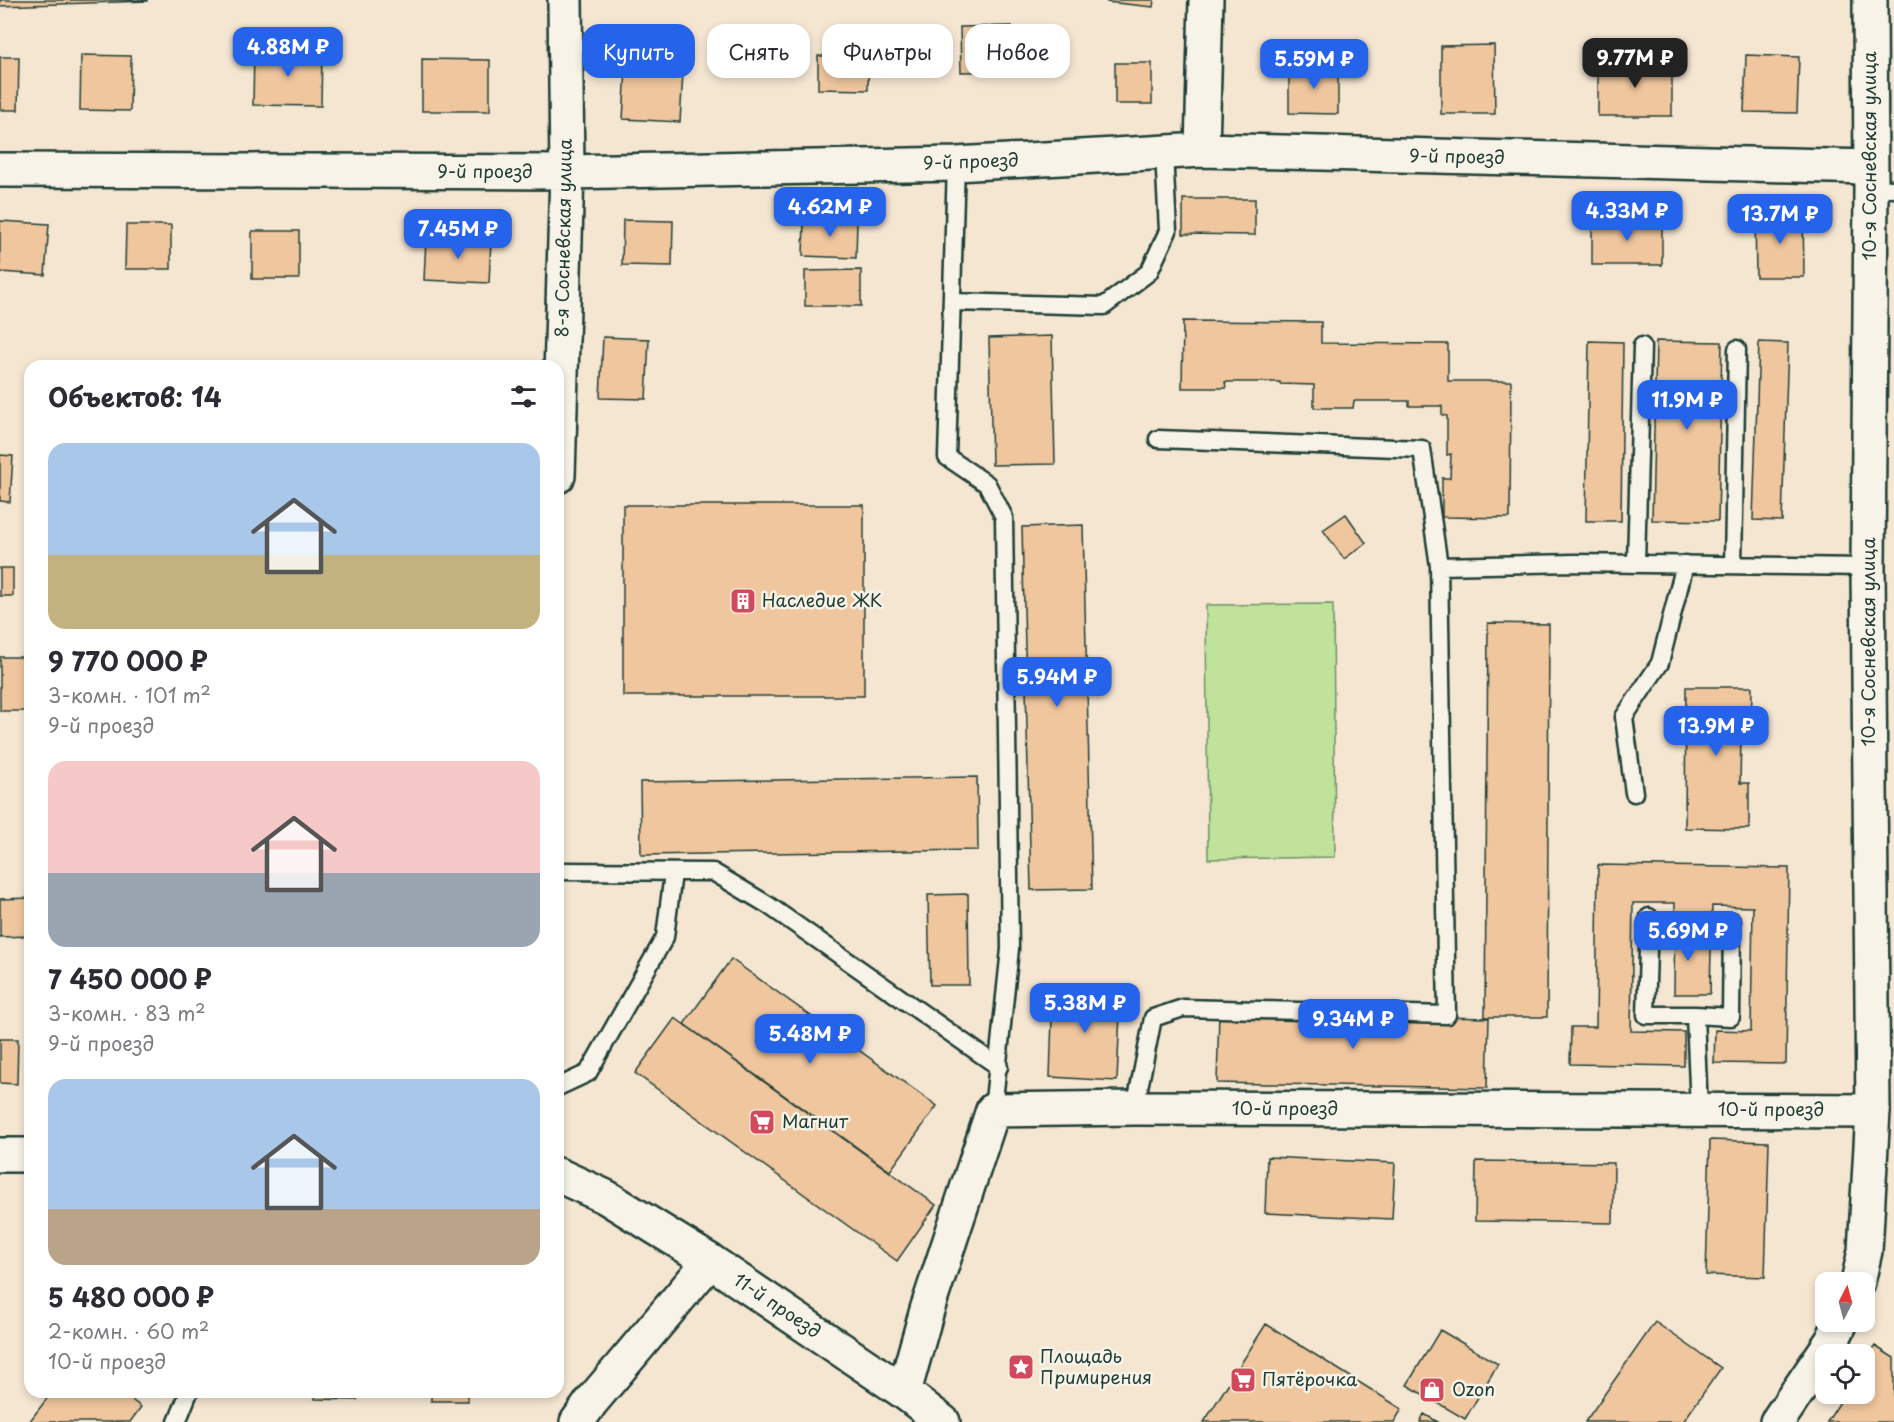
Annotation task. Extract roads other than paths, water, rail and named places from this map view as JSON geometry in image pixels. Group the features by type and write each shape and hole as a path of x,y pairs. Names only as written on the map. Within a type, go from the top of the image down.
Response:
{"street":[{"name":"8-я Сосневская улица","path":"561,360 567,172 565,0"},
{"path":"1202,150 1206,0"},
{"name":"10-я Сосневская улица","path":"1860,1272 1865,1251 1873,1111 1868,567 1878,181 1870,0"},
{"name":"9-й проезд","path":"0,170 567,172 956,164 1202,150 1878,181"},
{"name":"10-й проезд","path":"993,1110 1135,1108 1873,1111"},
{"path":"904,1392 927,1310 993,1110"},
{"path":"0,1155 24,1155"},
{"name":"11-й проезд","path":"564,1178 606,1197 710,1261 904,1392 943,1422"},
{"path":"578,1422 592,1401 710,1261"},
{"path":"1777,1422 1836,1332"}],"lane":[{"path":"952,302 1104,306 1149,272 1168,231 1164,152"},
{"path":"956,164 947,458 987,484 1004,517 1010,949 993,1110"},
{"path":"1636,563 1642,346"},
{"path":"1733,564 1737,349"},
{"path":"1135,1108 1153,1018 1183,1008 1447,1015 1439,566 1422,449 1158,439"},
{"path":"1439,566 1636,563 1868,567"},
{"path":"1634,793 1624,717 1659,663 1685,564"},
{"path":"564,871 713,872 768,905 999,1067"},
{"path":"564,1084 588,1072 665,937 673,873"},
{"path":"1649,917 1646,1015 1731,1017 1732,921"},
{"path":"1695,1015 1699,1110"},
{"path":"177,1422 187,1398"}],"place":[{"name":"Наследие ЖК","path":"743,601"},
{"name":"Магнит","path":"762,1122"},
{"name":"Площадь Примирения","path":"1021,1367"},
{"name":"Пятёрочка","path":"1243,1380"},
{"name":"Ozon","path":"1432,1390"}]}
